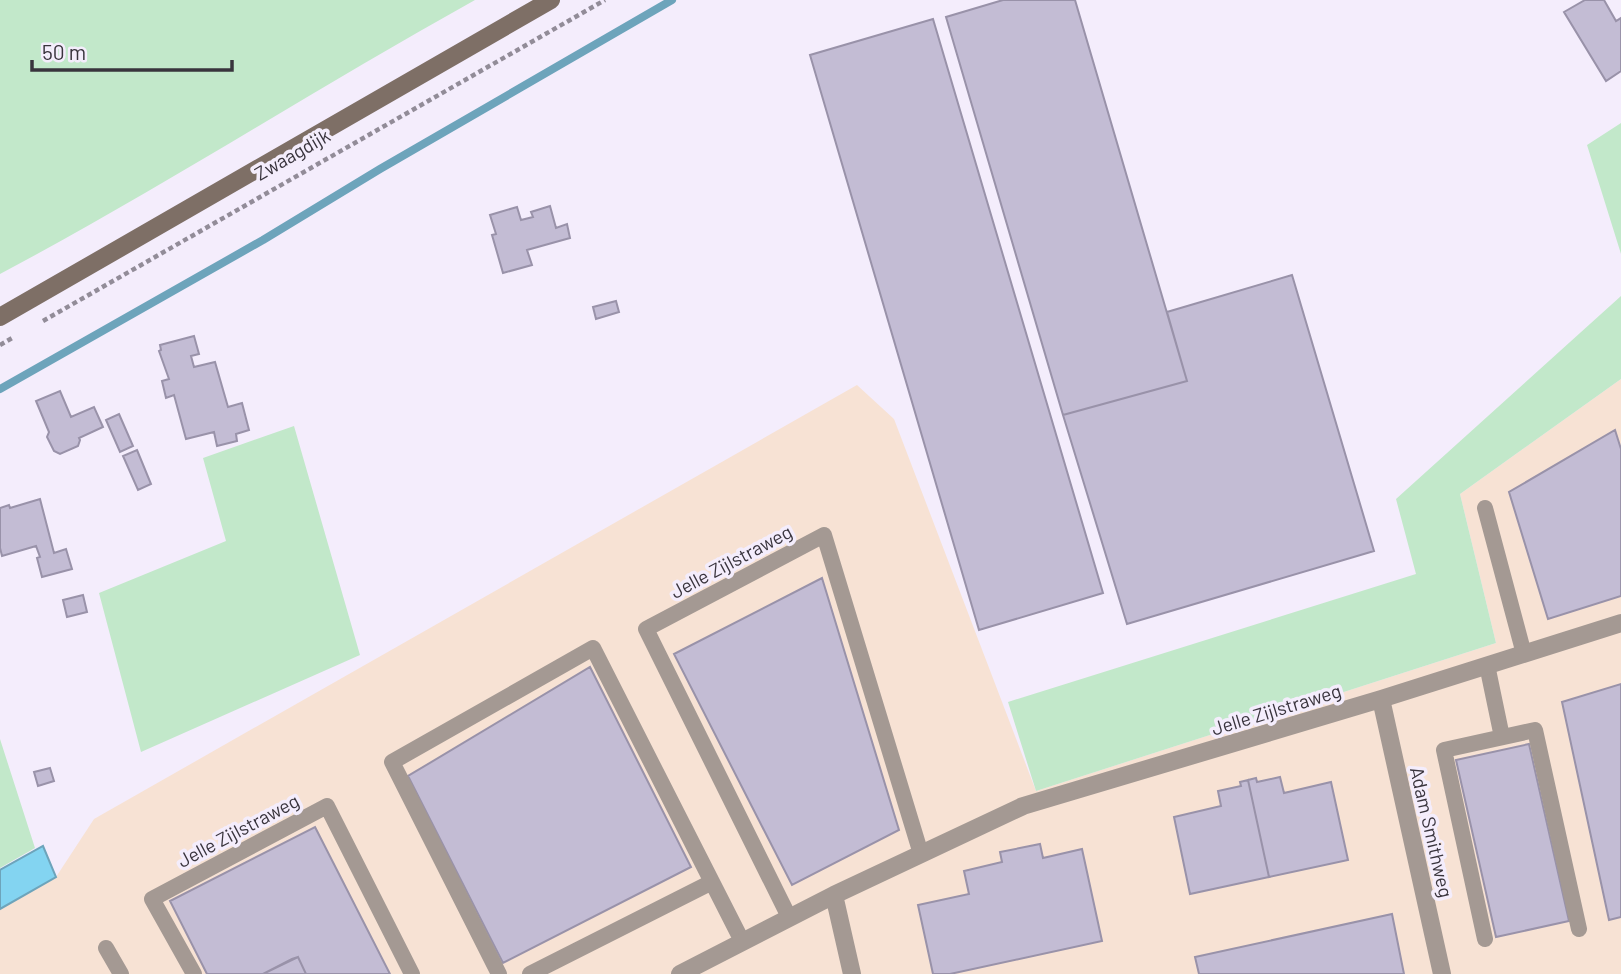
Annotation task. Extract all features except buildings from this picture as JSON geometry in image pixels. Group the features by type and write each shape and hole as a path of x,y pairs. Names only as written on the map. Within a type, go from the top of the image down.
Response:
{"street":[{"name":"Zwaagdijk","path":"0,317 551,0"},
{"name":"Jelle Zijlstraweg","path":"680,974 834,895 1023,806 1381,699 1621,623"},
{"name":"Adam Smithweg","path":"1381,699 1442,974"},
{"path":"834,895 852,974"}],"lane":[{"path":"1485,508 1524,654"},
{"name":"Jelle Zijlstraweg","path":"789,918 646,629 824,535 921,854"},
{"path":"499,974 392,762 593,648 742,941"},
{"path":"1487,665 1502,737"},
{"path":"1485,939 1444,750 1535,730 1579,929"},
{"name":"Jelle Zijlstraweg","path":"194,974 152,899 327,806 412,974"},
{"path":"530,974 712,882"},
{"path":"106,948 121,974"}],"path":[{"name":"Zwaagdijk","path":"36,325 606,0"},
{"path":"0,345 24,332"}],"shaded area":[{"path":"1621,379 1621,974 0,974 0,909 56,877 94,819 857,385 894,419 1036,791 1496,643 1460,494"}],"green space":[{"path":"0,0 475,0 0,274"},
{"path":"1621,123 1621,254 1587,145"},
{"path":"1621,296 1621,379 1460,494 1496,643 1036,791 1008,702 1416,574 1396,499"},
{"path":"294,426 360,655 141,752 99,593 226,541 203,458"},
{"path":"0,739 35,848 0,868"}],"water":[{"path":"43,846 56,877 0,909 0,870"}],"waterway":[{"path":"0,389 263,240 672,0"}]}
